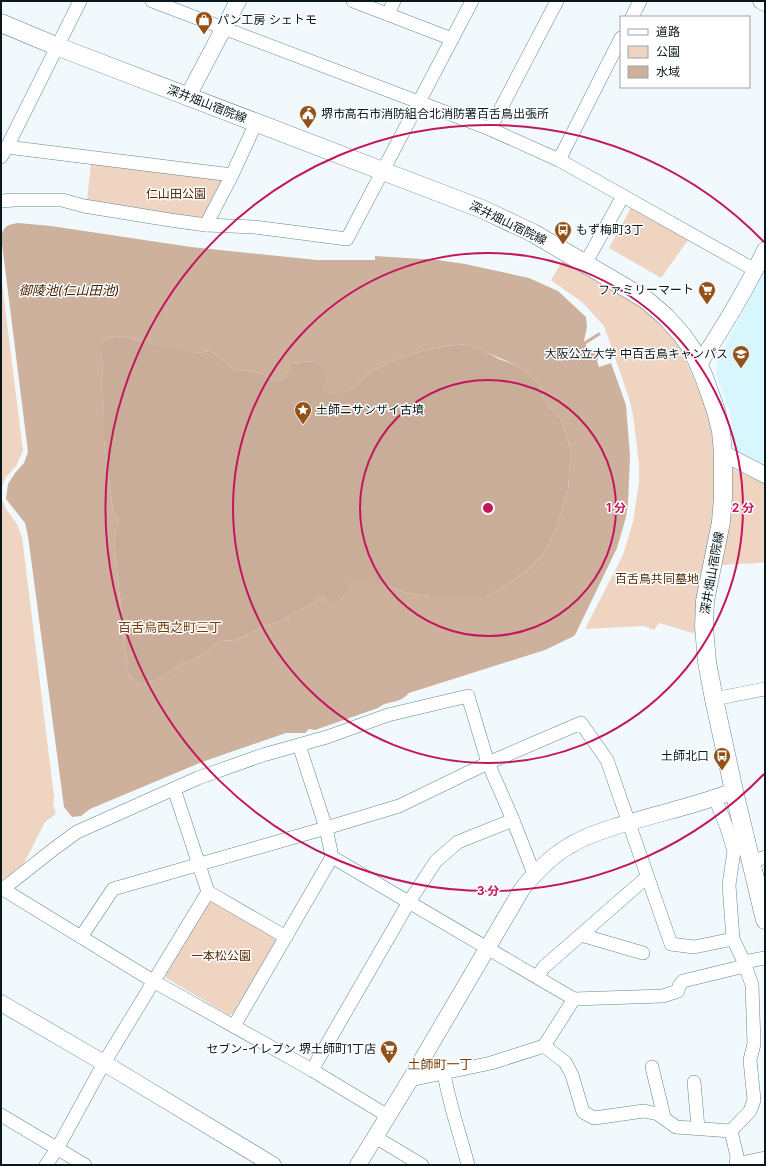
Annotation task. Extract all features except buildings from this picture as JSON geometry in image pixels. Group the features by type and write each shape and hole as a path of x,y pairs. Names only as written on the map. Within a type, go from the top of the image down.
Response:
{"main road":[{"name":"深井畑山宿院線","path":"1,23 56,46 482,209 533,233 645,299 666,317 692,349 716,410 721,431 723,453 723,498 721,522 705,601 704,627 707,662 734,791 758,859 765,920"}],"street":[{"path":"80,1 56,46 4,152 232,174"},
{"path":"152,1 490,130 559,160 755,270"},
{"path":"188,96 238,1"},
{"path":"354,1 452,39"},
{"path":"388,14 394,1"},
{"path":"1,201 62,200 126,214 206,225 254,227 347,239 472,1"},
{"path":"490,130 556,1"},
{"path":"632,16 640,1"},
{"path":"761,1 765,3"},
{"path":"559,160 620,40"},
{"path":"206,225 256,123"},
{"path":"585,264 623,196"},
{"path":"699,364 715,340 765,250"},
{"path":"723,453 765,475"},
{"path":"714,699 765,689"},
{"path":"388,1116 312,1070 153,981 2,888 77,832 198,778 263,755 327,737 388,715 468,696 488,763 513,820 534,874"},
{"path":"81,937 113,889 399,806 488,763 580,723 607,760 671,944 694,947 732,939"},
{"path":"234,1026 332,857 326,828 299,745"},
{"path":"174,789 208,892 286,937"},
{"path":"358,1165 410,1080 486,948 522,889 534,874 554,857 574,843 586,837 629,822 715,798 734,791"},
{"path":"544,1046 565,1062 572,1075 583,1112 594,1118 644,1111 664,1117 676,1127 731,1130 750,1111 754,1100 750,1060 754,1044 752,986 744,964 732,939 729,885 734,851 715,798"},
{"path":"312,1070 409,902 436,861 458,842 513,820"},
{"path":"332,857 574,999 663,996 678,991 682,981 765,958"},
{"path":"537,977 544,967 647,876"},
{"path":"46,1165 57,1149 104,1063 208,892"},
{"path":"581,935 643,953"},
{"path":"410,1080 491,1062 544,1046 574,999"},
{"path":"1,1003 273,1165"},
{"path":"652,1068 664,1117"},
{"path":"444,1073 448,1094 468,1165"},
{"path":"694,1082 698,1128"},
{"path":"1,1115 85,1165"},
{"path":"731,1130 737,1156 736,1164 765,1158"},
{"path":"375,1137 422,1165"}],"shaded area":[{"name":"大阪公立大学 中百舌鳥キャンパス","path":"765,268 765,465 736,450 730,412 716,374 717,365 721,355"},
{"path":"122,336 197,353 210,351 220,357 235,371 257,373 277,381 286,378 290,363 314,361 327,373 326,382 349,391 371,372 395,360 422,351 446,346 467,344 518,366 539,384 543,397 551,409 560,418 571,450 568,490 555,531 544,553 526,571 487,596 430,596 407,593 386,585 370,584 346,594 338,602 328,603 324,597 279,622 263,626 235,640 220,641 202,655 178,666 159,679 140,685 129,675 126,668 127,655 125,648 114,539 119,521 113,511 104,439 104,412 101,386 103,370 100,345 108,338"}],"green space":[{"name":"仁山田公園","path":"91,163 220,178 223,182 204,216 199,219 87,201"},
{"path":"631,208 688,240 661,278 609,248"},
{"name":"百舌鳥共同墓地","path":"563,260 639,304 672,335 682,352 710,420 713,436 716,492 696,634 659,623 654,630 644,626 586,629 623,555 633,522 639,482 639,463 633,415 628,395 604,326 582,302 551,280"},
{"path":"1,275 23,451 16,466 6,477 2,486 1,497"},
{"path":"733,469 765,484 765,562 719,565 729,471"},
{"path":"1,497 6,509 17,524 22,537 54,796 53,804 56,814 45,822 21,869 5,882 1,879"},
{"name":"一本松公園","path":"212,899 278,938 233,1014 229,1015 166,978 165,973 208,900"}],"water":[{"name":"御陵池(仁山田池)","path":"18,223 51,226 191,247 317,260 375,260 375,256 438,260 465,264 529,278 558,291 586,317 587,327 584,341 587,347 598,353 599,356 597,361 599,367 611,363 626,405 630,456 628,504 626,517 617,548 574,636 545,650 409,693 398,701 382,705 378,708 315,730 309,729 305,733 286,733 202,762 90,809 81,816 72,817 64,807 28,536 25,523 6,499 8,484 24,463 28,452 1,236 5,228 9,225","holes":["122,336 170,349 197,353 210,351 220,357 235,371 257,373 277,381 286,378 290,363 314,361 326,373 326,382 322,389 325,392 334,395 349,391 371,372 395,360 422,351 446,346 467,344 518,366 539,384 543,397 551,409 560,418 571,450 568,490 555,531 544,553 526,571 487,596 430,596 407,593 386,585 351,580 346,593 338,601 328,603 324,597 279,622 263,626 235,640 220,641 202,655 178,666 159,679 140,685 129,675 126,668 127,655 125,648 114,539 119,521 113,511 104,439 104,412 101,386 103,370 100,345 108,338"]}],"waterway":[{"path":"585,343 599,334"}],"place":[{"name":"パン工房 シェトモ","path":"204,35"},
{"name":"堺市高石市消防組合北消防署百舌鳥出張所","path":"308,129"},
{"name":"もず梅町3丁","path":"563,245"},
{"name":"ファミリーマート","path":"707,305"},
{"name":"大阪公立大学 中百舌鳥キャンパス","path":"741,369"},
{"name":"土師ニサンザイ古墳","path":"303,425"},
{"name":"土師北口","path":"722,771"},
{"name":"セブン-イレブン 堺土師町1丁店","path":"389,1064"}],"district":[{"name":"百舌鳥西之町三丁","path":"170,627"},
{"name":"土師町一丁","path":"440,1064"}]}
